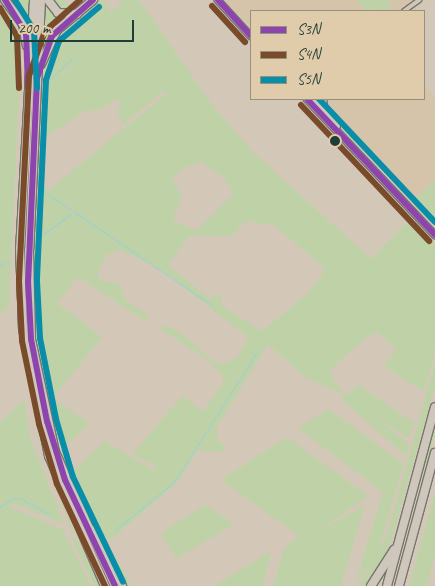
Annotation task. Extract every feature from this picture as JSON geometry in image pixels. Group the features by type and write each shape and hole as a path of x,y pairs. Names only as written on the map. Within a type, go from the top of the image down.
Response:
{"highway":[{"path":"5,0 26,33 29,74"},
{"path":"34,0 20,248 27,365 62,493 105,586"},
{"path":"41,0 29,250 32,340 47,421 65,480 114,586"},
{"path":"48,0 58,13 79,14"},
{"path":"37,78 52,36 93,0"},
{"path":"387,586 435,407"},
{"path":"399,586 435,453"},
{"path":"65,480 123,586"},
{"path":"371,586 397,544"}],"main road":[{"path":"218,0 250,35"},
{"path":"312,100 327,113 347,140"},
{"path":"312,100 435,235"}],"street":[{"path":"405,10 419,0"},
{"path":"324,100 327,113"}],"shaded area":[{"path":"225,0 426,0 414,10 250,10 250,27"},
{"path":"425,85 435,100 435,180 412,201 317,100 425,100"}],"green space":[{"path":"0,0 21,24 26,50 23,114 25,51 22,33 9,306 0,314"},
{"path":"8,0 29,0 29,32 20,12"},
{"path":"51,0 61,0 81,11 59,10"},
{"path":"97,0 104,0 111,12 124,0 139,0 211,103 255,154 371,259 411,218 435,245 435,351 424,392 384,366 396,350 378,332 364,339 331,369 332,379 346,395 358,385 415,423 408,438 376,418 409,444 407,457 342,400 345,395 306,378 268,344 217,427 217,440 226,446 222,452 197,451 179,481 112,539 105,537 131,586 127,586 99,537 63,457 43,379 32,287 45,55 64,28 87,14","holes":["163,91 166,94 48,191 42,186 43,139 85,111 101,110 115,99 122,103 117,111 123,125","201,161 224,178 234,193 196,231 173,220 182,196 172,180 182,169","247,221 275,226 323,267 323,274 305,296 262,331 220,305 223,295 209,298 168,265 189,236 231,236","120,250 160,269 249,338 236,359 218,365 188,339 168,326 158,327 207,360 223,376 223,384 203,411 182,396 132,454 157,467 154,471 105,441 71,473 63,448 90,424 53,398 102,337 57,303 78,277 148,323 147,314 126,301 118,283 101,281 97,274 106,255"]},
{"path":"357,0 387,0 394,8 375,10 365,10"},
{"path":"47,2 56,14 70,18 44,46"},
{"path":"22,117 16,260 19,341 15,257"},
{"path":"29,176 25,254 27,320 24,250"},
{"path":"435,180 435,226 412,201"},
{"path":"20,344 43,451 74,533 72,534 39,440"},
{"path":"435,362 435,386 392,539 377,572 367,586 359,586 388,531"},
{"path":"24,399 30,437 64,524 13,503 10,507 63,530 91,586 0,586 0,422"},
{"path":"328,409 404,464 377,554 355,585 383,492 298,428"},
{"path":"435,426 435,433 421,483 419,482"},
{"path":"287,437 368,496 319,531 365,505 341,586 273,586 284,549 299,536 221,480"},
{"path":"435,491 435,553 427,586 409,586"},
{"path":"205,505 234,524 176,559 161,533"},
{"path":"76,536 101,586 94,586 72,539"},
{"path":"271,551 263,586 214,586"}],"waterway":[{"path":"46,193 42,186 46,83 72,59"},
{"path":"48,195 71,210"},
{"path":"74,212 212,305"},
{"path":"38,238 71,214"},
{"path":"0,266 6,262"},
{"path":"115,530 174,482 258,350"},
{"path":"0,507 12,498 21,499 49,514"}],"transit line":[{"name":"S3N","path":"5,0 26,33 28,88"},
{"name":"S5N","path":"15,0 34,31 37,88"},
{"name":"S4N","path":"80,0 45,31 29,76 19,281 22,341 39,424 57,484 105,586"},
{"name":"S3N","path":"93,0 52,36 37,78 28,281 31,339 47,421 65,480 115,586"},
{"name":"S3N","path":"218,0 250,35"},
{"name":"S4N","path":"212,6 245,42"},
{"name":"S5N","path":"99,7 59,41 46,80 37,281 40,338 56,419 73,477 123,582"},
{"name":"S4N","path":"0,8 17,36 19,88"},
{"name":"S3N","path":"308,100 435,235"},
{"name":"S5N","path":"320,100 435,222"},
{"name":"S4N","path":"301,105 429,241"}]}
